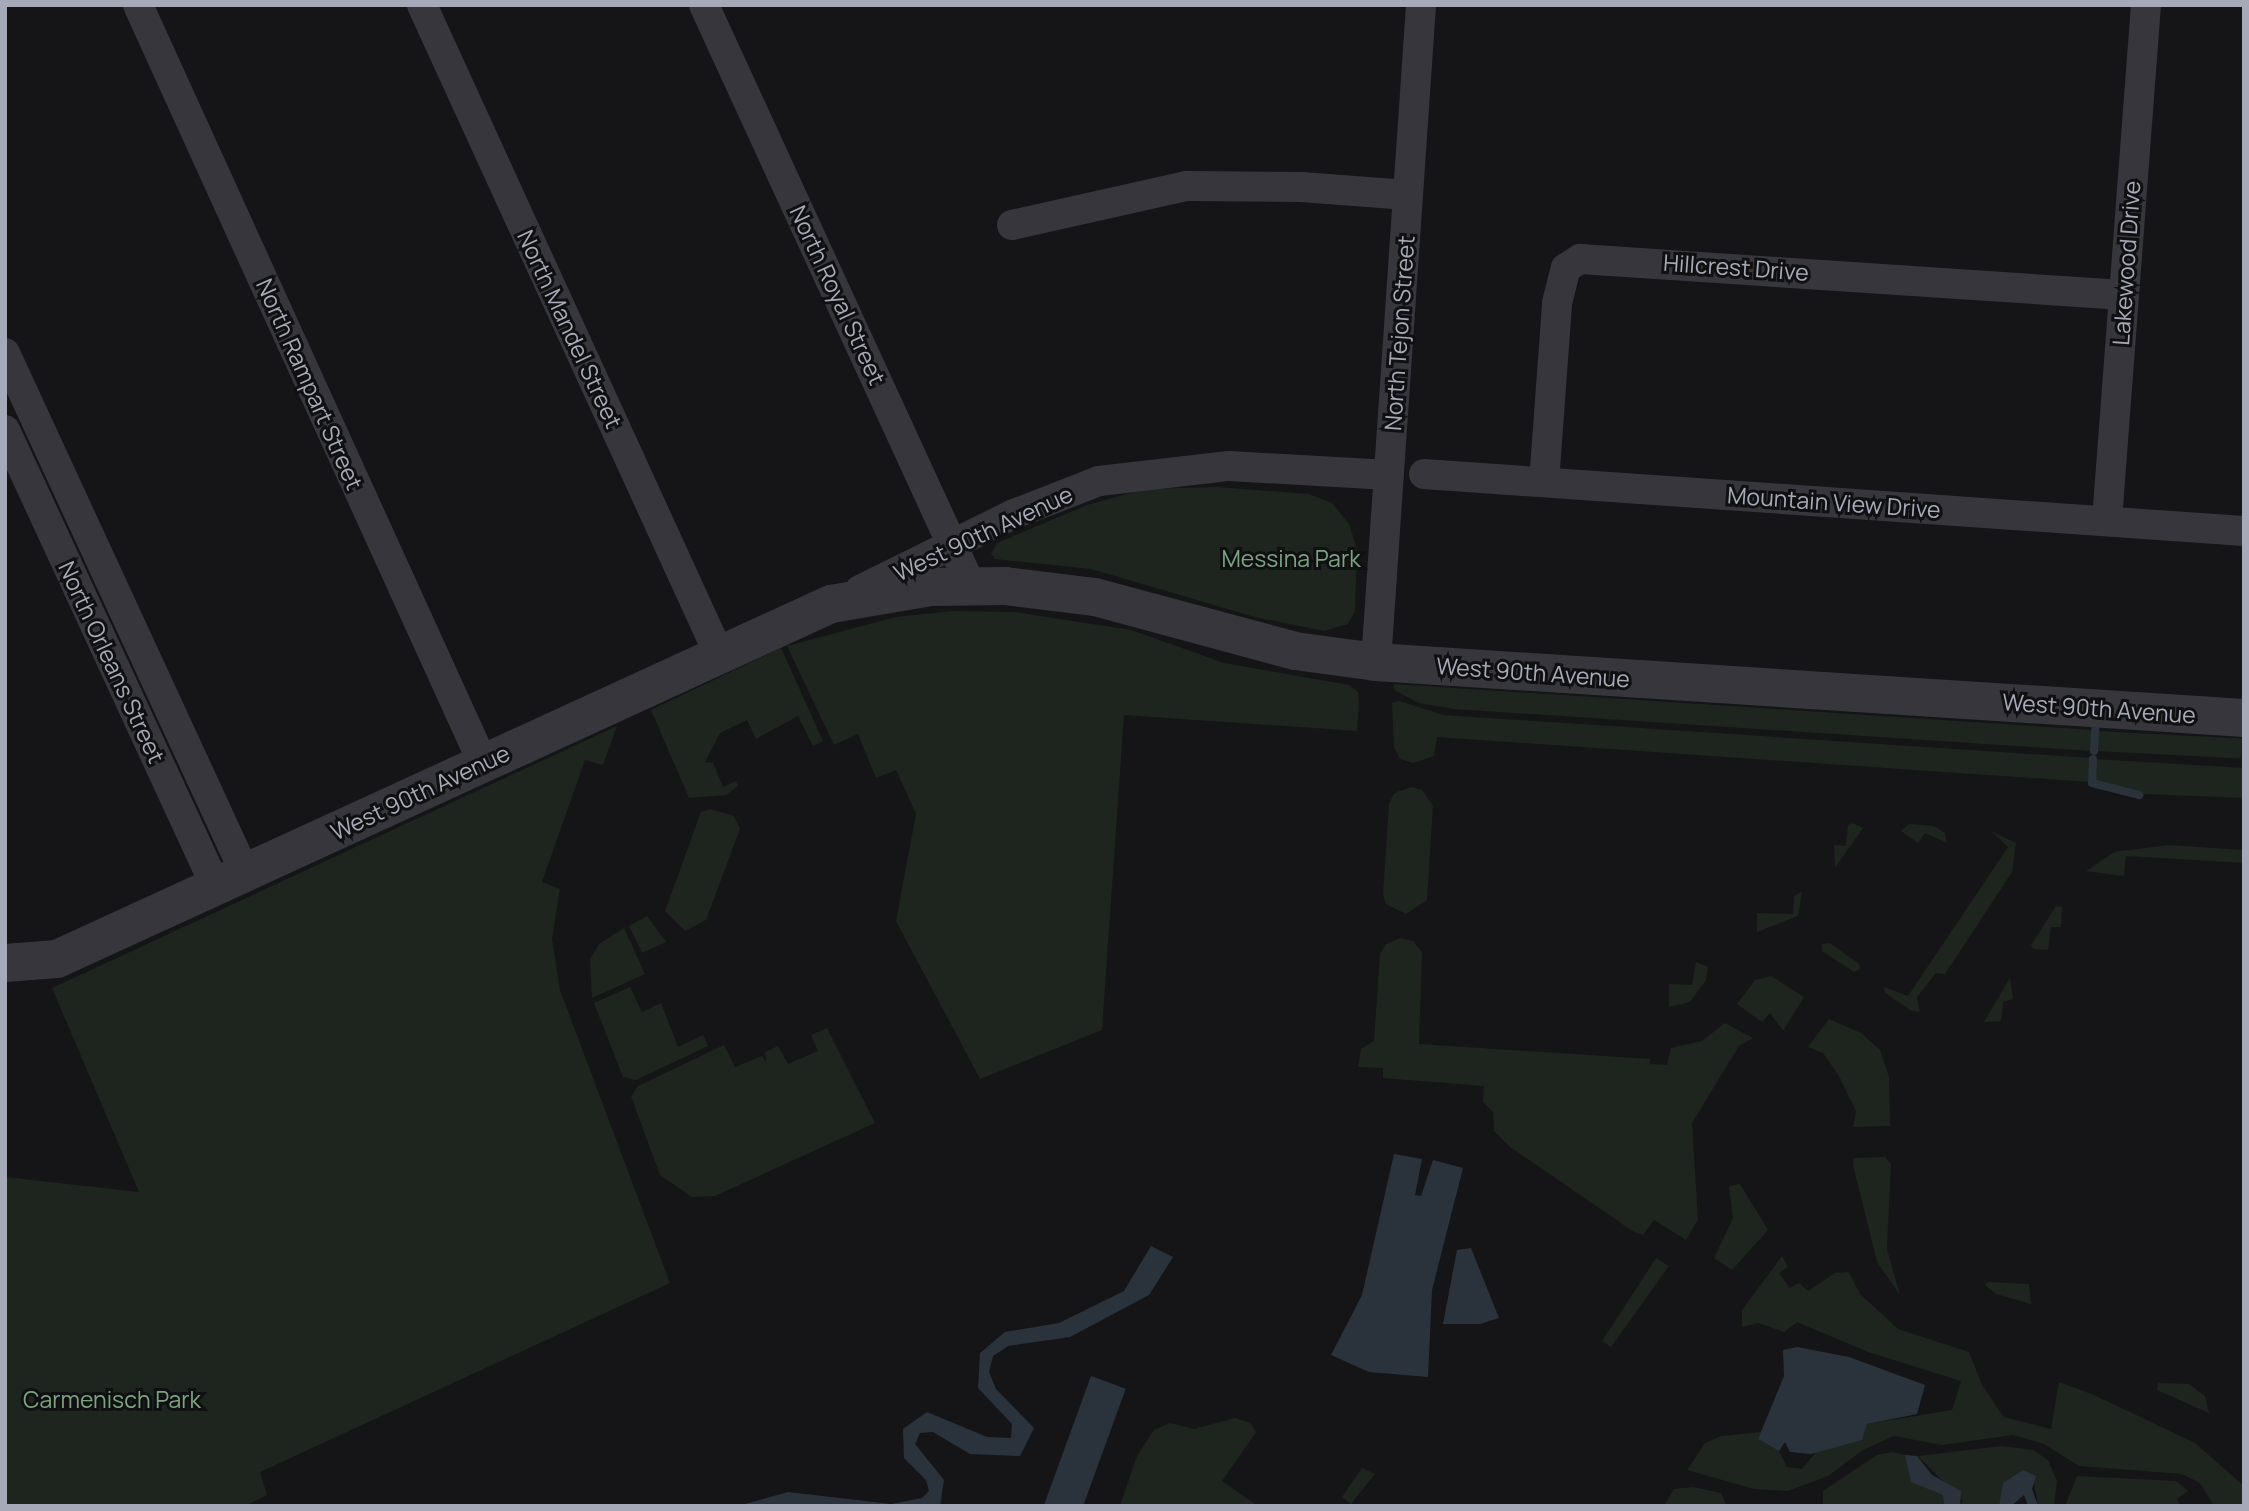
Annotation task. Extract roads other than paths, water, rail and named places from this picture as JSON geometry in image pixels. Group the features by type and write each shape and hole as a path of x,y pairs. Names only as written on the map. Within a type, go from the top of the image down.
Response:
{"street":[{"name":"North Rampart Street","path":"138,5 483,763"},
{"name":"North Mandel Street","path":"422,5 718,652"},
{"name":"North Royal Street","path":"704,5 971,586"},
{"name":"North Tejon Street","path":"1376,662 1421,5"},
{"name":"Lakewood Drive","path":"2107,520 2146,5"},
{"path":"1013,225 1187,186 1301,187 1408,195"},
{"name":"Hillcrest Drive","path":"1544,482 1561,281 1566,268 1580,259 2124,295"},
{"name":"North Orleans Street","path":"5,354 37,423 230,880"},
{"name":"North Orleans Street","path":"37,423 7,434 230,880"},
{"name":"West 90th Avenue","path":"5,963 57,959 718,652 831,604 1055,497 1160,470 1229,467 1389,475"},
{"name":"Mountain View Drive","path":"1424,474 2244,531"},
{"name":"West 90th Avenue","path":"831,604 895,591 971,586 1095,597 1295,652 1376,662 2244,718"}],"waterway":[{"path":"2094,751 2095,729"},
{"path":"2093,759 2092,783 2139,795"}],"park label":[{"name":"Messina Park","path":"1291,558"},
{"name":"Carmenisch Park","path":"112,1399"}]}
